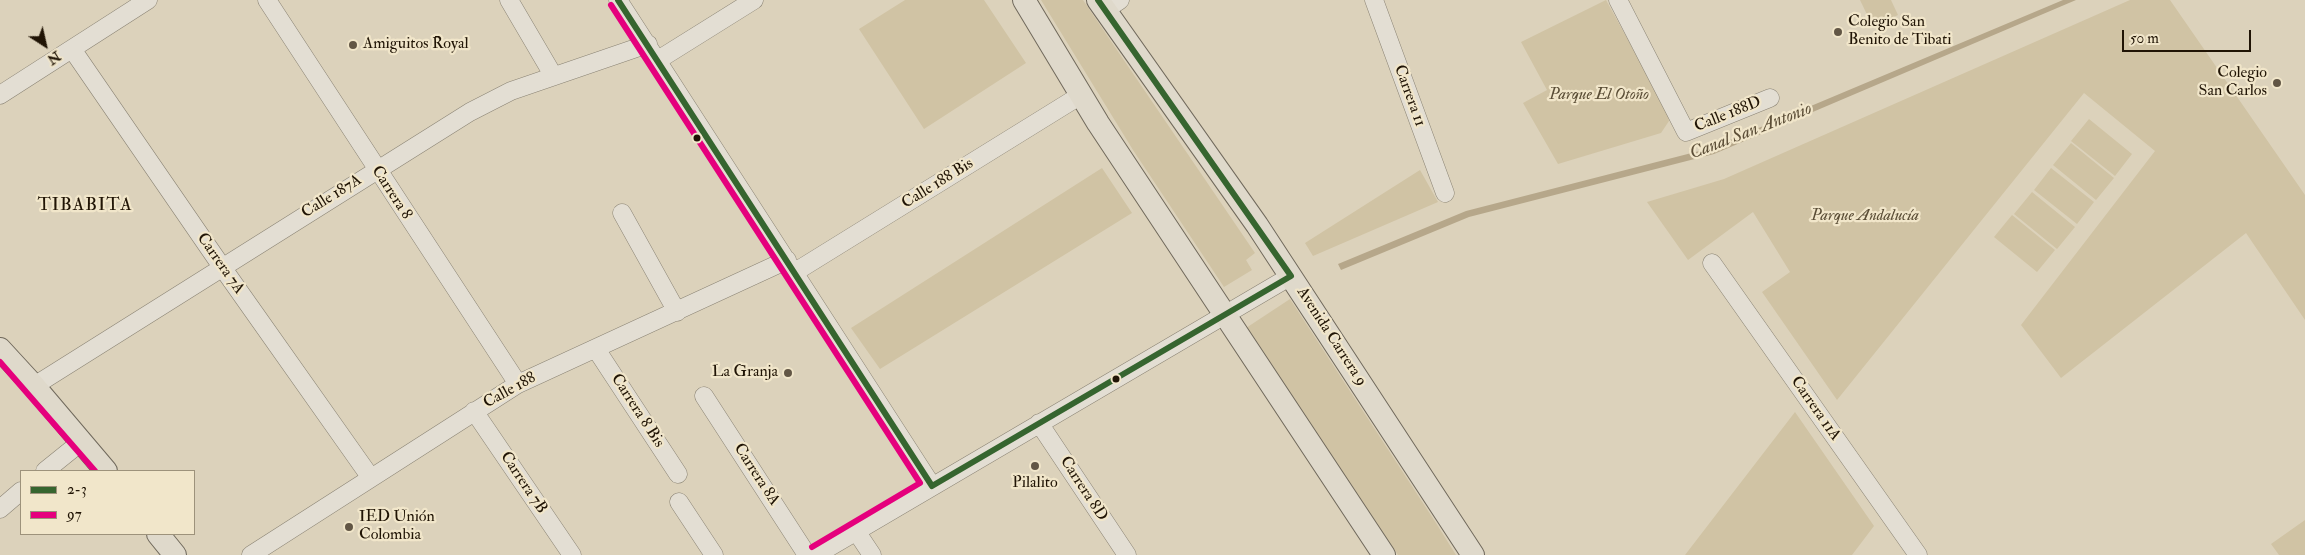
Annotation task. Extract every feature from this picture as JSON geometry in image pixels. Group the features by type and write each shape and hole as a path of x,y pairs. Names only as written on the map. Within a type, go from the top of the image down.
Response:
{"main road":[{"path":"1024,0 1081,95 1223,315 1384,555"},
{"name":"Avenida Carrera 9","path":"1108,3 1291,276 1473,555"},
{"path":"0,349 105,470"}],"street":[{"path":"0,95 148,0"},
{"name":"Carrera 8","path":"267,0 376,170 518,384"},
{"path":"508,0 553,75"},
{"path":"618,0 932,486"},
{"path":"658,60 754,0"},
{"name":"Carrera 11","path":"1374,0 1445,193"},
{"name":"Calle 188D","path":"1618,0 1686,132 1770,98"},
{"name":"Calle 187A","path":"34,386 470,112 511,91 553,75 648,44"},
{"name":"Carrera 7A","path":"72,49 222,267 371,478"},
{"name":"Calle 188 Bis","path":"791,266 1081,95"},
{"path":"622,213 677,312"},
{"name":"Carrera 11A","path":"1712,263 1918,555"},
{"name":"Calle 188","path":"251,555 518,384 677,312 791,266"},
{"path":"816,555 1291,276"},
{"name":"Carrera 8 Bis","path":"596,348 678,474"},
{"name":"Carrera 8A","path":"704,396 807,555"},
{"name":"Carrera 7B","path":"474,411 572,555"},
{"name":"Carrera 8D","path":"1040,423 1127,555"},
{"path":"46,470 81,442"},
{"path":"0,509 20,492"},
{"path":"679,502 714,555"},
{"path":"856,531 872,555"}],"green space":[{"path":"905,0 984,0 1026,63 924,129 859,29"},
{"path":"1041,0 1083,0 1255,253 1246,260 1252,270 1224,287 1133,150"},
{"name":"Parque El Otoño","path":"1606,0 1666,109 1669,121 1661,133 1558,164 1523,103 1547,90 1521,42"},
{"path":"1860,0 1891,0 1898,15 1873,27"},
{"name":"Parque Andalucía","path":"2130,0 2170,0 2305,195 2305,320 2246,233 2061,378 2021,325 2155,151 2084,93 1837,400 1762,292 1790,272 1753,212 1688,260 1647,202 1724,179"},
{"path":"2089,119 2132,154 2115,176 2071,141"},
{"path":"2071,143 2114,178 2096,200 2053,165"},
{"path":"1102,168 1132,213 880,369 851,328"},
{"path":"2051,168 2094,202 2077,224 2034,190"},
{"path":"1420,170 1438,202 1313,256 1305,243"},
{"path":"2032,192 2075,227 2057,249 2014,214"},
{"path":"2012,215 2055,250 2037,272 1994,237"},
{"path":"1290,299 1456,555 1398,555 1246,328"},
{"path":"1795,412 1874,526 1852,555 1685,555"},
{"path":"2305,520 2305,555 2279,555 2271,544"}],"water":[{"name":"Canal San Antonio","path":"2063,0 2076,0 1714,154 1469,217 1341,270 1338,264 1466,211 1711,148"}],"transit line":[{"name":"2-3","path":"618,0 932,486 1291,276 1098,0"},
{"name":"97","path":"611,5 920,483 812,547"},
{"name":"97","path":"0,362 94,470"}],"place":[{"name":"Colegio San Benito de Tibati","path":"1838,32"},
{"name":"Amiguitos Royal","path":"353,45"},
{"name":"Colegio San Carlos","path":"2277,83"},
{"name":"La Granja","path":"788,373"},
{"name":"Pilalito","path":"1035,466"},
{"name":"IED Unión Colombia","path":"349,527"}],"district":[{"name":"TIBABITA","path":"85,206"}]}
